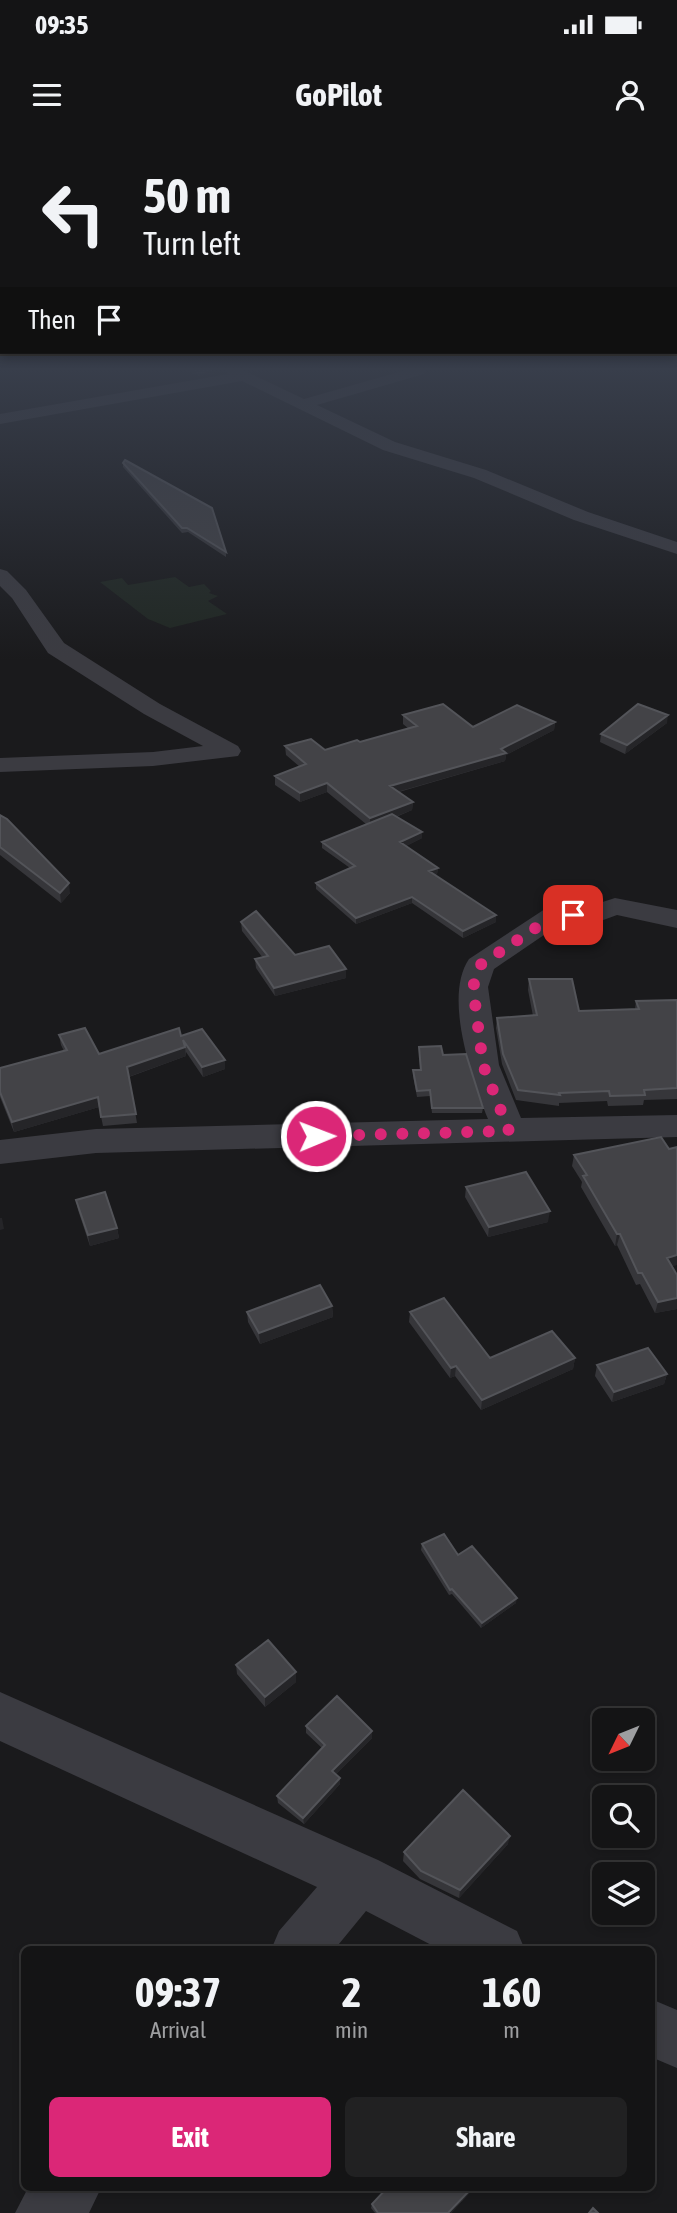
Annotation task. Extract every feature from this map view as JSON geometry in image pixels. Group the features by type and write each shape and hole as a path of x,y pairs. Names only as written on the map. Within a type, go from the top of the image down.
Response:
{"street":[{"path":"457,467 581,516 677,548"},
{"path":"0,575 19,594 56,648 152,709 229,751 153,759 0,765"},
{"path":"509,1131 483,1065 473,987 480,965 558,913 587,917 615,905 677,919"},
{"path":"0,1152 96,1141 677,1126"},
{"path":"0,1716 359,1879 490,1946"},
{"path":"301,1946 359,1879"},
{"path":"655,2029 677,2040"},
{"path":"45,2213 68,2191"}],"shaded area":[{"path":"175,577 189,587 204,584 211,591 209,593 218,596 208,601 227,614 170,628 148,619 100,582 122,578 128,585"}],"building":[{"path":"126,467 137,467 212,508 226,552 187,528 182,528"},
{"path":"443,704 473,727 517,705 555,722 501,749 506,753 390,786 413,802 370,818 327,783 300,793 275,776 306,764 285,746 311,739 325,750 357,740 360,742 417,726 403,715"},
{"path":"638,704 668,715 627,745 601,734"},
{"path":"392,814 422,832 400,842 438,868 429,871 496,915 463,931 412,897 356,918 316,883 355,866 322,842"},
{"path":"0,815 69,883 60,893 0,847"},
{"path":"256,911 295,955 329,946 346,969 274,988 255,959 268,956 241,922"},
{"path":"529,979 572,979 579,1011 639,1009 636,1001 677,1000 677,1088 644,1090 645,1095 610,1096 609,1091 559,1093 560,1095 518,1090 503,1054 497,1018 537,1015"},
{"path":"85,1028 99,1054 179,1028 181,1036 202,1029 225,1060 202,1067 183,1040 185,1047 127,1067 136,1114 101,1117 98,1097 12,1122 0,1092 0,1068 67,1050 59,1035"},
{"path":"441,1046 443,1055 466,1054 483,1108 432,1108 430,1090 417,1091 413,1070 421,1070 419,1047"},
{"path":"661,1137 669,1149 677,1147 677,1255 667,1258 677,1275 677,1298 658,1302 642,1273 638,1273 620,1234 617,1234 583,1176 587,1175 574,1155"},
{"path":"526,1172 550,1211 489,1227 466,1187"},
{"path":"105,1192 117,1228 88,1235 76,1200"},
{"path":"320,1285 332,1306 259,1333 247,1312"},
{"path":"444,1298 490,1358 552,1331 575,1358 482,1400 456,1366 451,1368 410,1312"},
{"path":"648,1348 667,1374 614,1392 597,1365"},
{"path":"444,1534 458,1555 472,1546 517,1598 482,1623 452,1589 450,1590 422,1544"},
{"path":"268,1640 296,1672 265,1697 236,1665"},
{"path":"337,1696 372,1731 332,1771 340,1778 303,1818 277,1796 325,1745 306,1726"},
{"path":"463,1790 510,1836 460,1890 421,1871 404,1852"},
{"path":"384,2191 469,2191 448,2213 378,2213 372,2204"}],"route":[{"path":"316,1136 509,1131 483,1065 473,987 480,965 558,913 573,915"}]}
